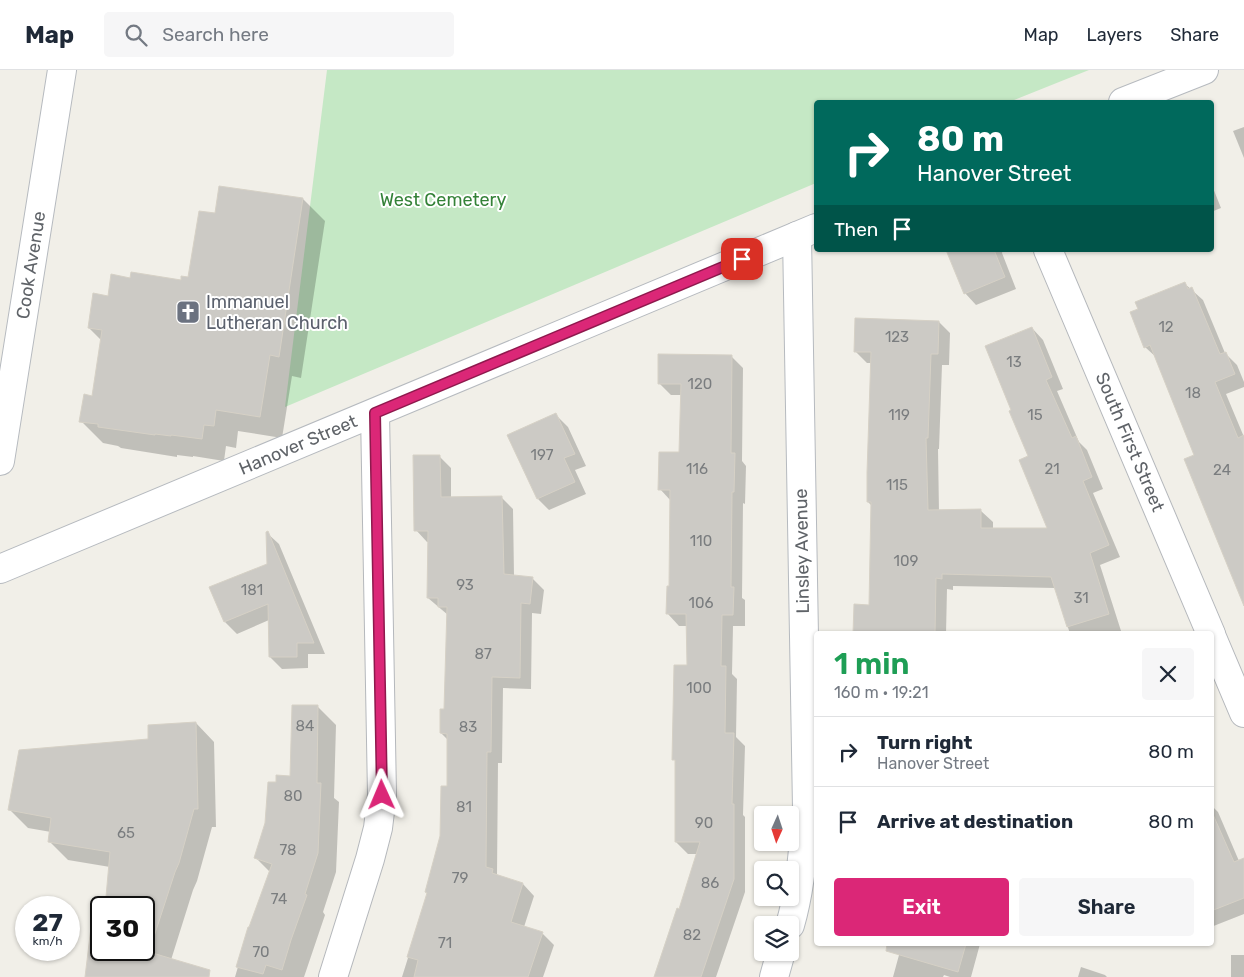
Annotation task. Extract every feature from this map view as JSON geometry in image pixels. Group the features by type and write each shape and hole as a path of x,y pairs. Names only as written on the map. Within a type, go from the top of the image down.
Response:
{"street":[{"name":"Cook Avenue","path":"0,461 62,70"},
{"path":"1128,100 1204,70"},
{"name":"Hanover Street","path":"0,569 807,232"},
{"name":"Linsley Avenue","path":"793,916 802,861 807,808 807,232"},
{"name":"South First Street","path":"1049,252 1210,631"},
{"path":"333,977 376,836 382,795 375,413"},
{"name":"South First Street","path":"1214,641 1244,713"},
{"path":"774,977 778,961"}],"green space":[{"name":"West Cemetery","path":"327,70 1089,70 1014,100 814,100 814,184 285,407"}],"building":[{"name":"Immanuel Lutheran Church","path":"219,186 303,198 279,357 270,355 260,417 216,410 214,426 204,425 202,439 155,435 98,427 98,424 79,422 84,394 92,396 102,330 88,328 93,293 108,296 111,274 130,278 131,272 181,280 181,276 188,277 199,211 215,213"},
{"path":"947,252 995,252 1005,277 964,294"},
{"path":"1185,282 1188,289 1192,287 1220,354 1226,352 1235,374 1215,382 1238,438 1244,435 1244,606 1184,459 1194,455 1150,345 1144,348 1130,312 1138,309 1135,302"},
{"path":"855,318 939,321 938,354 931,354 928,438 926,438 928,510 981,509 981,528 1047,528 1019,460 1028,456 985,346 1032,327 1052,377 1046,380 1072,438 1076,436 1092,477 1083,481 1109,545 1090,553 1109,614 1067,627 1051,577 942,574 942,579 936,578 935,631 853,631 854,604 869,605 871,502 867,502 867,473 871,352 854,352"},
{"path":"658,354 732,355 731,453 735,453 734,492 732,492 731,587 734,587 733,615 722,615 721,666 726,666 725,733 734,733 732,804 734,804 734,879 701,977 654,977 677,908 679,909 700,842 675,842 675,760 672,760 674,665 687,665 686,614 666,614 667,586 669,586 670,490 658,490 659,452 679,452 681,384 658,384"},
{"path":"556,413 575,454 564,458 575,482 537,499 507,435"},
{"path":"413,455 440,455 441,497 502,496 504,574 533,577 530,604 521,603 520,678 492,677 491,752 487,752 486,867 493,869 492,873 523,883 511,922 543,932 528,977 414,977 418,960 407,957 427,893 425,892 440,836 441,786 447,786 447,734 440,733 440,709 444,709 447,607 438,607 438,598 427,598 428,531 414,531"},
{"path":"268,531 314,643 297,643 297,657 269,657 268,604 224,622 209,587 267,564 266,532"},
{"path":"292,705 318,705 317,783 321,783 318,853 305,894 307,895 282,970 266,965 263,974 236,967 248,927 272,864 254,858 265,823 268,782 276,782 276,775 290,776"},
{"path":"196,722 198,809 194,809 179,863 155,934 155,896 106,896 110,852 48,842 51,818 8,810 19,750 148,739 148,725"},
{"path":"1214,817 1234,862 1244,858 1244,898 1214,910"},
{"path":"90,936 90,961 155,961 155,954 210,970 209,977 85,977"},
{"path":"887,946 965,946 958,972 886,951"}],"place":[{"name":"Immanuel Lutheran Church","path":"188,312"}],"route":[{"path":"382,795 375,413 742,259"}]}
